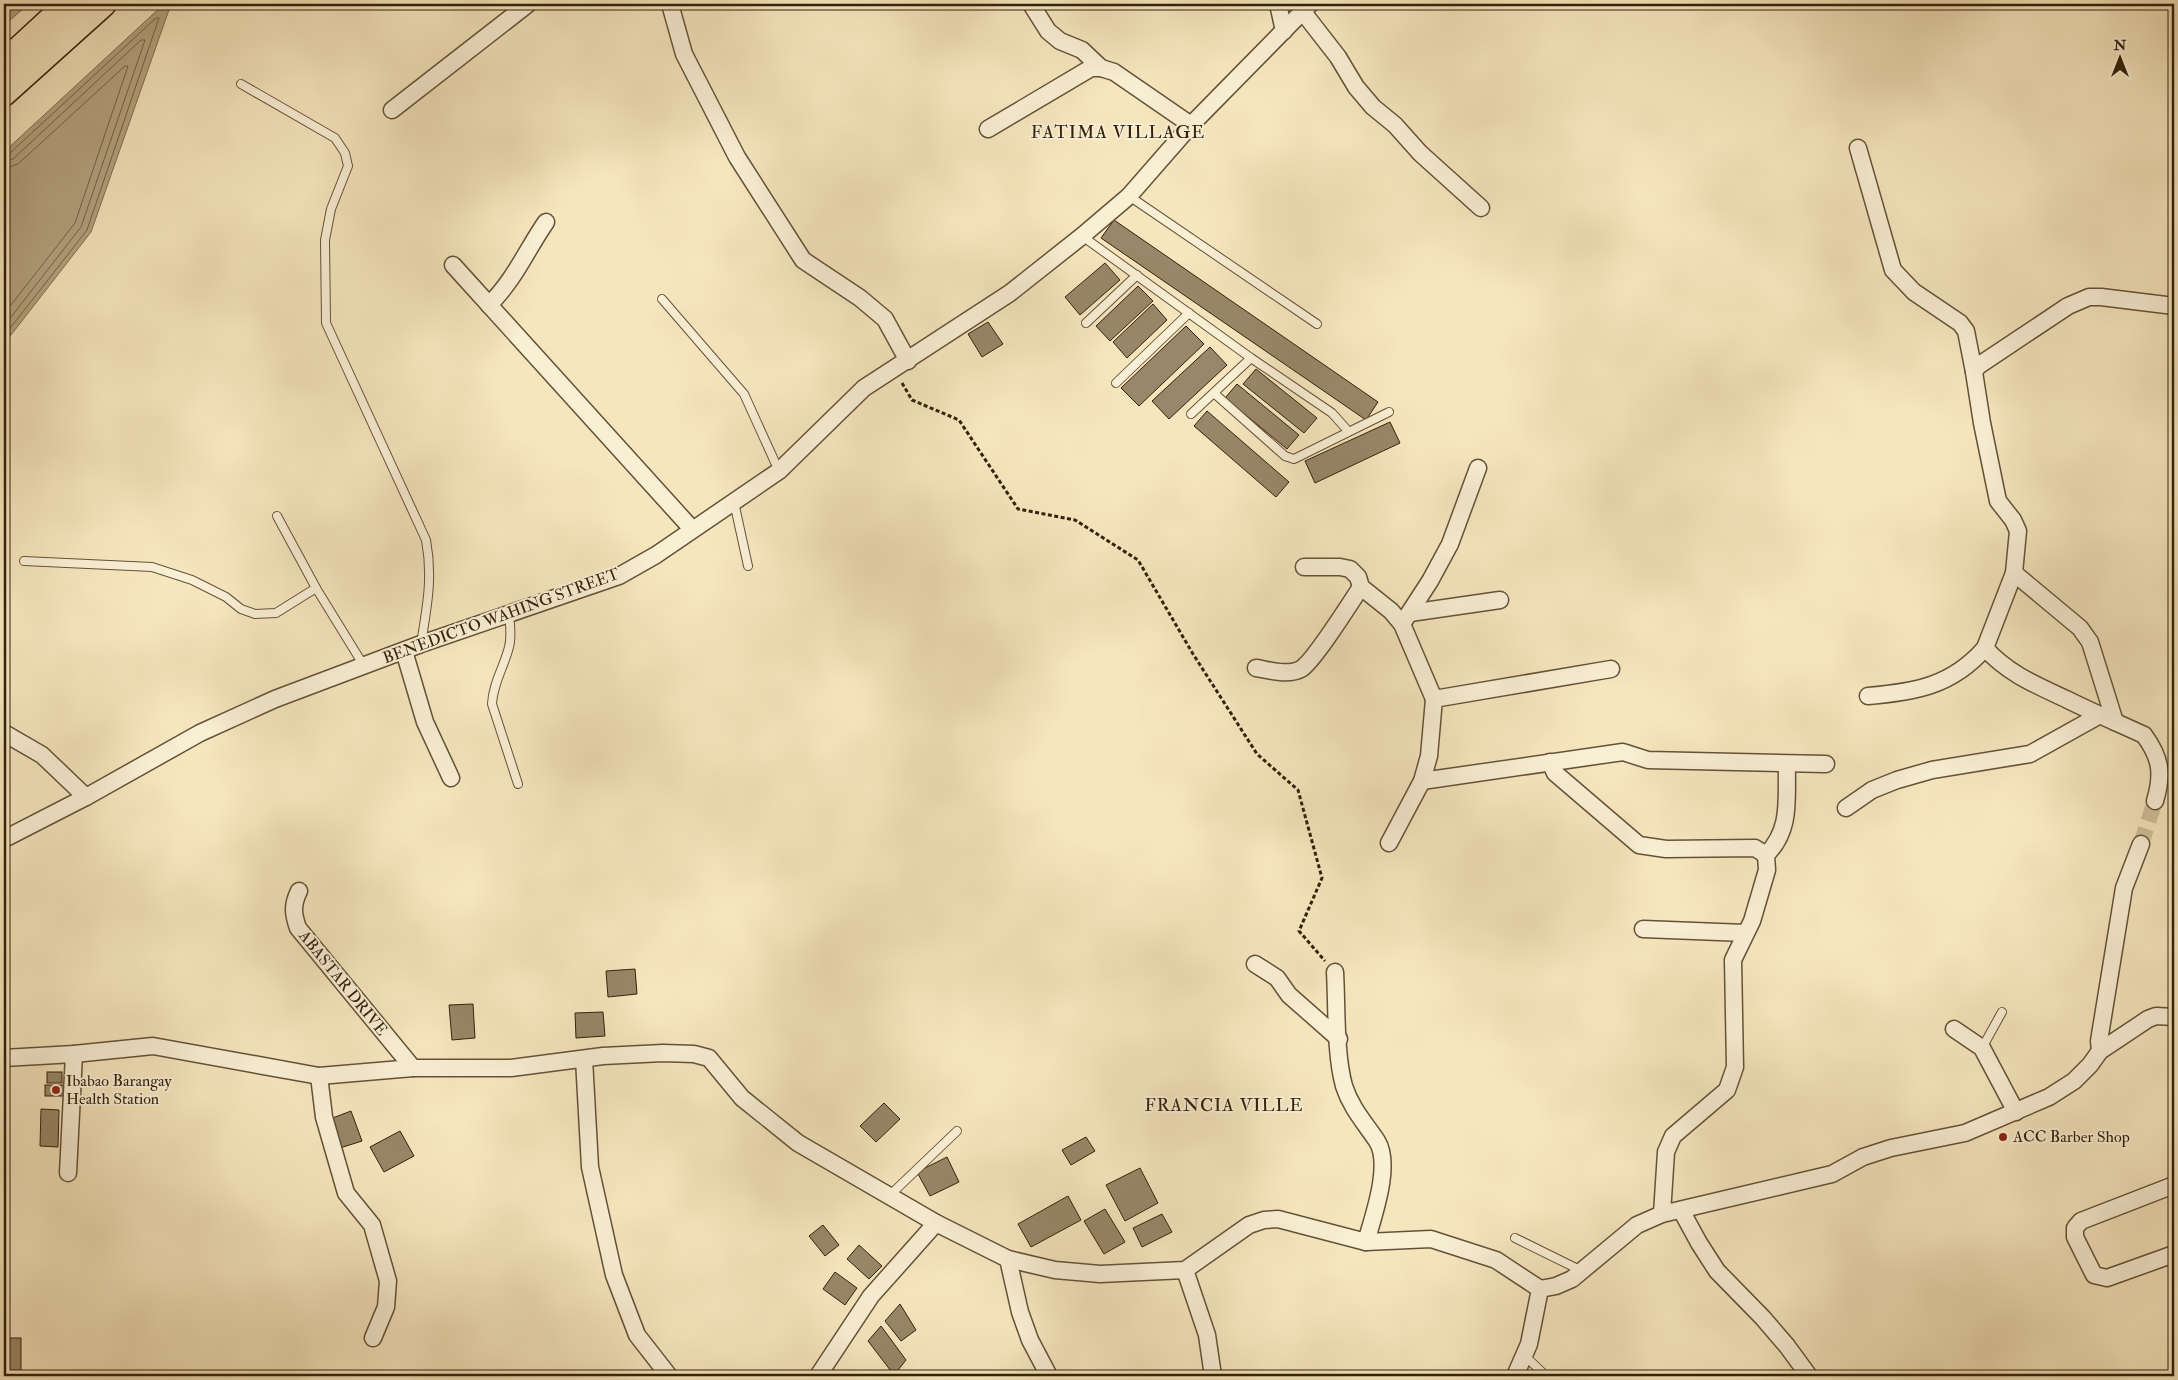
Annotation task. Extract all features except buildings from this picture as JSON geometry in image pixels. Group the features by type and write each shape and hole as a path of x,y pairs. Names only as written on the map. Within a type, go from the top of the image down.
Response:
{"main road":[{"path":"4,62 68,4"},
{"path":"4,93 103,4"}],"street":[{"path":"392,110 528,4"},
{"path":"670,4 684,54 737,156 803,260 860,298 884,319 908,361"},
{"path":"1031,4 1048,32 1060,41 1082,50 1101,68"},
{"path":"1278,4 1284,32"},
{"path":"1307,8 1356,86 1373,107 1395,125 1420,153 1481,208"},
{"name":"BENEDICTO WAHING STREET","path":"4,839 86,797 200,733 275,699 421,644 619,576 656,555 780,471 864,388 1010,293 1082,236 1129,196 1191,125 1307,8"},
{"path":"988,129 1091,68 1101,68 1114,72 1191,125"},
{"path":"1858,148 1893,270 1914,292 1960,323 1966,331 1998,501 2013,520 2018,531 2014,573 2001,610 1984,648 1978,656 1949,678 1908,692 1868,696"},
{"path":"489,305 515,275 528,248 546,222"},
{"path":"453,265 692,529"},
{"path":"1974,372 1981,363 2068,306 2089,297 2174,306"},
{"path":"1389,844 1422,781 1429,756 1434,699 1406,618 1450,544 1478,468"},
{"path":"1304,567 1340,567 1350,569 1358,577 1361,587 1391,611 1406,618 1500,600"},
{"path":"2014,573 2080,628 2090,642 2116,722"},
{"path":"1256,668 1289,672 1302,668 1317,651 1361,587"},
{"path":"1984,648 1996,661 2009,670 2144,735 2153,748 2160,770 2160,783 2155,800"},
{"path":"404,651 425,722 451,778"},
{"path":"1434,699 1611,669"},
{"path":"1846,808 1872,790 1897,780 1932,770 2030,754 2100,715"},
{"path":"4,733 42,755 86,797"},
{"path":"1422,781 1623,752 1648,760 1826,764"},
{"path":"1550,762 1555,773 1638,845 1666,849 1755,848 1766,855"},
{"path":"1662,1214 1666,1152 1673,1136 1727,1090 1732,1079 1735,1067 1733,960 1744,933 1752,921 1767,870 1766,855 1777,844 1784,826 1787,764"},
{"path":"2100,1051 2124,888 2141,844"},
{"name":"ABASTAR DRIVE","path":"299,891 295,900 293,915 298,928 413,1068"},
{"path":"1643,929 1744,933"},
{"path":"1255,964 1277,978 1289,995 1339,1040"},
{"path":"1335,972 1339,1063 1352,1107 1379,1144 1382,1168 1382,1183 1366,1242"},
{"path":"4,1058 74,1054 153,1046 319,1076 413,1068 511,1068 584,1059 663,1053 694,1054 709,1058 742,1098 798,1143 936,1223 1008,1260 1055,1270 1100,1274 1185,1270 1249,1225 1264,1220 1278,1219 1366,1242 1432,1239 1496,1260 1540,1289 1556,1286 1572,1279 1637,1225 1662,1214 1832,1174 1863,1157 1891,1148 1965,1134 2049,1097 2074,1080 2090,1065 2100,1051 2148,1019 2156,1016 2174,1017"},
{"path":"1954,1029 1982,1048 2016,1112"},
{"path":"68,1173 74,1054"},
{"path":"584,1059 590,1167 614,1275 637,1335 669,1376"},
{"path":"319,1076 324,1117 346,1192 372,1225 388,1281 386,1307 373,1338"},
{"path":"2174,1185 2081,1221 2075,1228 2075,1237 2094,1275 2100,1278 2107,1278 2174,1254"},
{"path":"1681,1210 1717,1271 1763,1318 1809,1376"},
{"path":"818,1376 871,1296 936,1223"},
{"path":"1008,1260 1020,1312 1030,1340 1049,1376"},
{"path":"1185,1270 1207,1335 1213,1376"},
{"path":"1515,1376 1529,1344 1540,1289"}],"lane":[{"path":"241,84 334,138 345,153 348,166 331,209 325,240 326,323 426,540 430,564 430,582 421,644"},
{"path":"1129,196 1317,324"},
{"path":"1082,236 1251,358 1332,413 1348,431"},
{"path":"1086,323 1137,275"},
{"path":"662,299 744,394 780,471"},
{"path":"1116,383 1189,313"},
{"path":"1191,414 1215,394 1251,358"},
{"path":"1215,394 1285,456 1294,459 1389,412"},
{"path":"734,502 748,566"},
{"path":"278,516 316,588 364,666"},
{"path":"24,561 152,567 192,580 226,597 242,609 255,614 276,613 316,588"},
{"path":"509,614 511,629 510,646 493,690 492,704 518,784"},
{"path":"1982,1048 2002,1012"},
{"path":"888,1196 957,1131"},
{"path":"1515,1238 1582,1271"},
{"path":"1524,1355 1546,1376"}],"path":[{"path":"894,370 912,400 959,420 1018,509 1075,520 1138,560 1193,654 1257,754 1298,790 1322,878 1299,931 1335,972"}],"water":[{"path":"4,4 29,4 4,25"},
{"path":"164,4 171,4 91,232 4,344 4,152"}],"tunnel":[{"path":"2141,844 2155,801"}],"place":[{"name":"Ibabao Barangay Health Station","path":"56,1090"},
{"name":"ACC Barber Shop","path":"2003,1137"}],"district":[{"name":"FATIMA VILLAGE","path":"1118,132"},
{"name":"FRANCIA VILLE","path":"1224,1105"}]}
